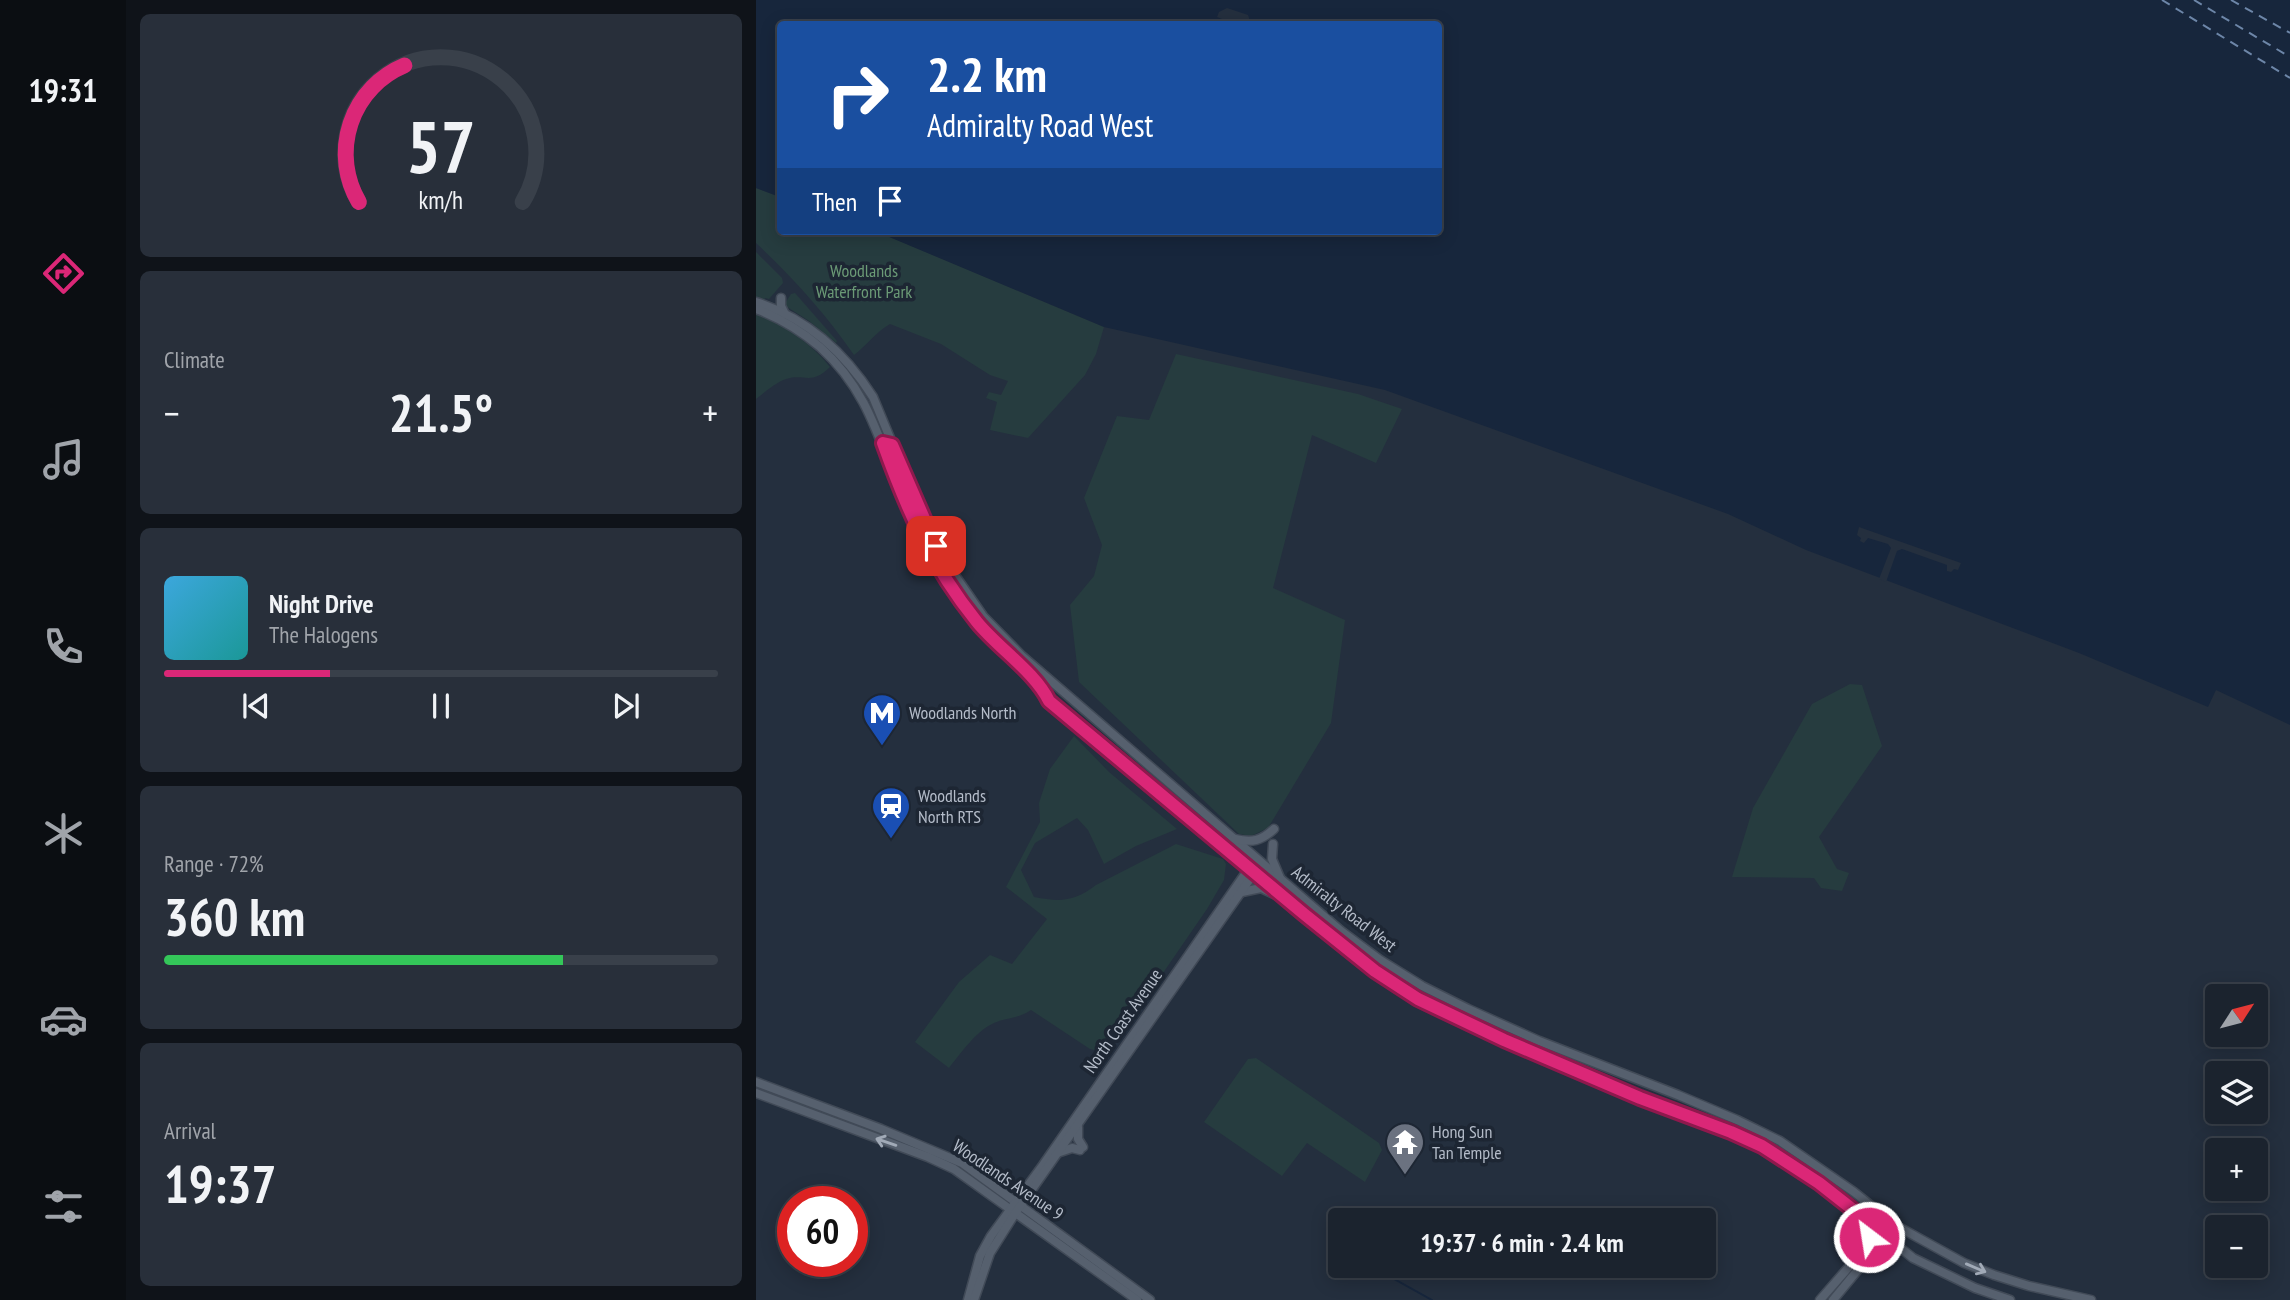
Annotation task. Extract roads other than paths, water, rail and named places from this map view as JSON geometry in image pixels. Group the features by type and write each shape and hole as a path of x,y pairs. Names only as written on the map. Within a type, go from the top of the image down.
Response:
{"main road":[{"path":"781,298 785,314"},
{"path":"756,302 766,309"},
{"path":"756,309 766,309"},
{"name":"Admiralty Road West","path":"766,309 785,314 816,333 850,363 873,397 883,433"},
{"name":"Admiralty Road West","path":"766,309 800,331 839,364 892,445 923,520 945,561 965,592 1016,650 1341,931 1422,986 1512,1030 1737,1119 1782,1142 1854,1192 1892,1223 1956,1259 1994,1275 2091,1300"},
{"path":"883,433 879,444 892,445"},
{"name":"Admiralty Road West","path":"879,444 914,524 970,614 994,642 1041,685 1049,701 1375,971 1418,999 1510,1042 1640,1098 1762,1146 1819,1183 1903,1250 1947,1275 2010,1300"},
{"path":"1106,727 1117,742 1117,747 1113,750 1107,748"},
{"path":"1124,763 1118,752 1125,747 1131,749"},
{"path":"1232,838 1247,842 1258,841 1275,829"},
{"path":"1273,844 1272,859 1282,881"},
{"path":"1230,853 1240,870 1239,882"},
{"name":"North Coast Avenue","path":"1031,1186 1060,1152 1197,957 1241,892 1258,861"},
{"name":"North Coast Avenue","path":"1003,1225 1239,882 1252,871"},
{"path":"1241,892 1261,888 1285,899"},
{"path":"1510,1042 1516,1038 1512,1030"},
{"path":"1536,1052 1533,1045 1539,1041"},
{"name":"Woodlands Avenue 9","path":"756,1082 944,1154 1002,1191 1016,1207"},
{"name":"Woodlands Avenue 9","path":"756,1093 929,1157 954,1169 1016,1207 1150,1300"},
{"path":"794,1108 789,1099 797,1096"},
{"path":"850,1129 854,1128 856,1123 851,1117"},
{"path":"1060,1152 1082,1148 1077,1134 1078,1124"},
{"path":"968,1300 980,1256 1003,1225 1037,1222 1031,1202 1031,1186 1016,1191 1002,1191"},
{"path":"974,1300 1003,1225 1000,1208 992,1194"},
{"path":"1833,1300 1870,1249 1869,1231 1861,1216"},
{"name":"Woodlands Avenue 9","path":"1037,1222 1137,1300"},
{"path":"1821,1300 1892,1223"},
{"path":"1870,1249 1903,1250"}],"water":[{"path":"756,0 2290,0 2290,725 2216,690 2208,707 2079,653 1806,550 1728,514 1385,390 1104,327 885,235 1442,235 1442,21 1250,21 1248,15 1227,8 1219,12 1217,17 1227,21 777,21 777,196 756,188"}],"waterway":[{"path":"1392,1278 1432,1300"}],"place":[{"name":"Woodlands North","path":"882,747"},
{"name":"Woodlands North RTS","path":"891,840"},
{"name":"Hong Sun Tan Temple","path":"1405,1176"}],"park label":[{"name":"Woodlands Waterfront Park","path":"864,281"}]}
